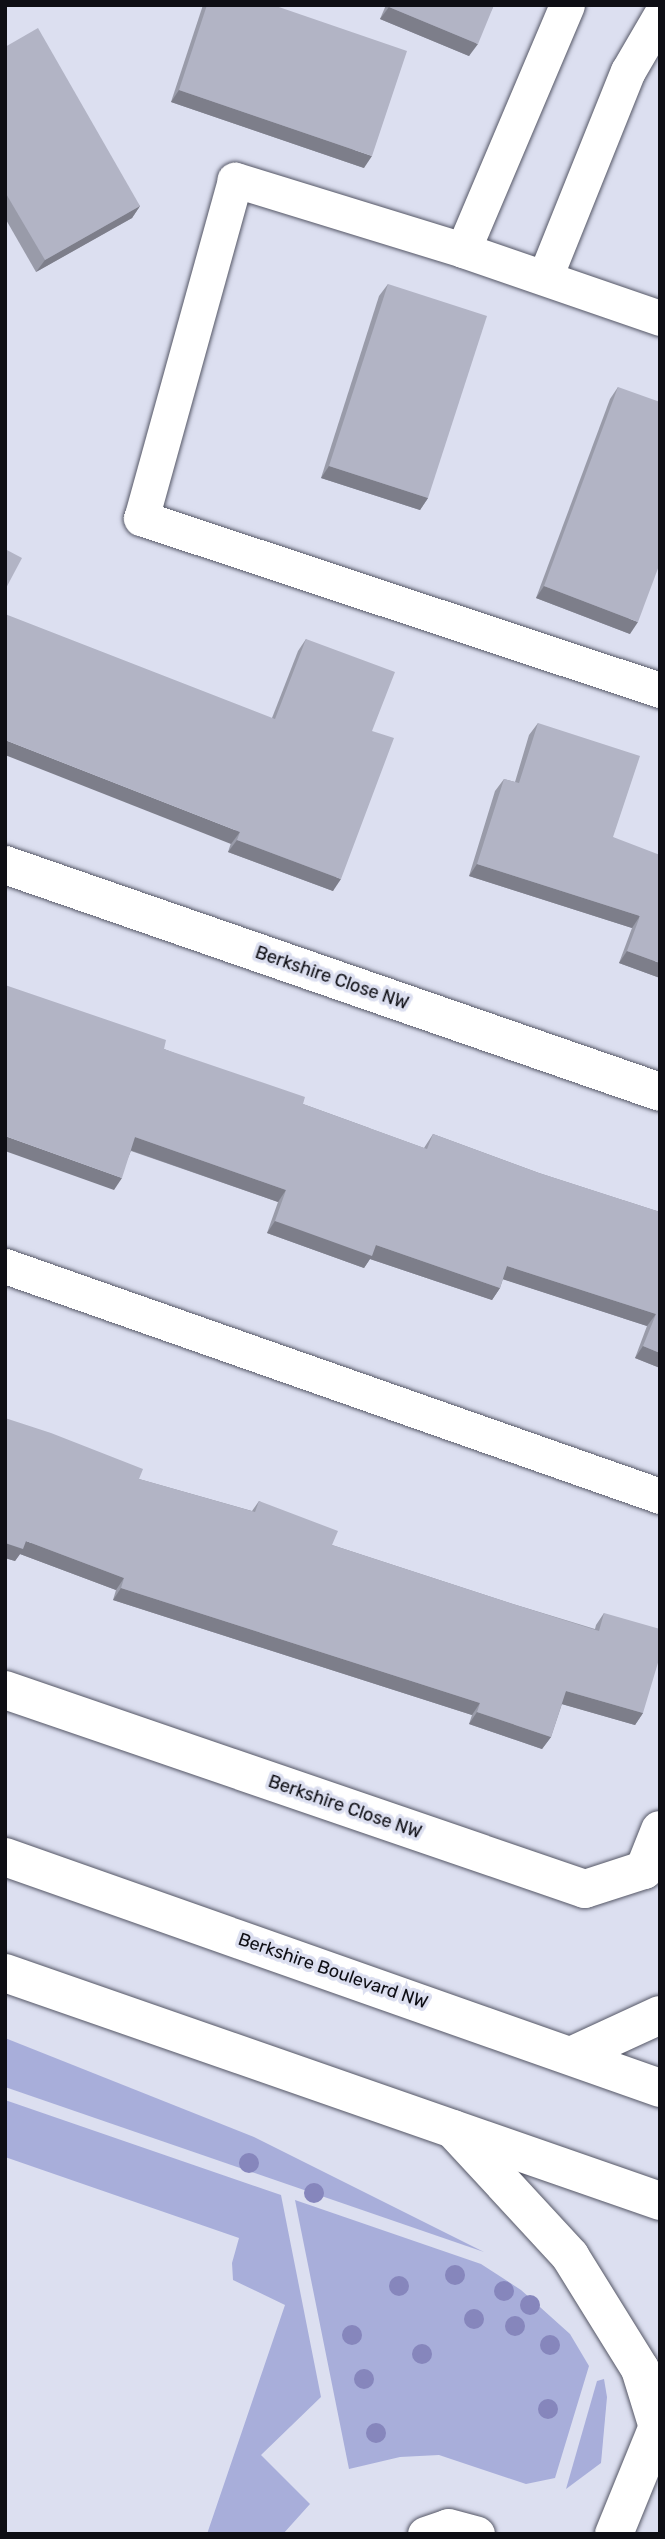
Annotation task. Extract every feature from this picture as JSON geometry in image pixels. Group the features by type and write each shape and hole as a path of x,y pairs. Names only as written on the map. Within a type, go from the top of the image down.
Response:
{"main road":[{"name":"Berkshire Close NW","path":"5,865 660,1092"},
{"name":"Berkshire Close NW","path":"5,1690 584,1889 644,1870 660,1830"},
{"name":"Berkshire Boulevard NW","path":"5,1857 573,2055 660,2088"},
{"path":"5,1973 449,2125 660,2201"},
{"path":"573,2055 660,2015"},
{"path":"449,2125 570,2256 640,2369 659,2424 614,2534"}],"lane":[{"path":"463,250 567,5"},
{"path":"545,277 628,71 660,16"},
{"path":"660,318 463,250 235,180 141,518 660,691"},
{"path":"5,1266 660,1496"},
{"path":"425,2534 448,2526 477,2534"}],"shaded area":[{"path":"5,2038 254,2137 484,2252 5,2087"},
{"path":"5,2100 281,2195 321,2397 261,2455 310,2504 283,2534 207,2534 285,2305 233,2280 232,2263 239,2238 5,2157"},
{"path":"295,2200 481,2264 521,2290 570,2334 589,2366 555,2478 526,2484 439,2455 400,2457 349,2469"},
{"path":"604,2379 607,2397 601,2463 566,2489 597,2381"}],"building":[{"path":"207,5 273,5 407,51 372,156 179,90"},
{"path":"494,5 478,44 389,7"},
{"path":"38,28 140,206 45,260 5,192 5,47"},
{"path":"388,284 487,316 428,498 329,466"},
{"path":"618,387 660,402 660,563 638,622 544,586"},
{"path":"5,549 22,558 5,590"},
{"path":"5,614 275,719 306,639 395,672 372,731 394,738 341,879 237,840 240,832 5,740"},
{"path":"538,723 640,756 613,837 660,855 660,963 627,951 640,916 477,864 504,779 519,783"},
{"path":"5,985 166,1040 164,1049 305,1097 303,1104 427,1149 433,1134 539,1173 660,1212 660,1353 643,1346 656,1314 507,1266 500,1288 376,1245 372,1256 275,1221 286,1190 135,1137 122,1178 5,1136"},
{"path":"5,1418 143,1469 139,1479 255,1512 259,1501 338,1531 332,1545 513,1604 599,1631 604,1613 660,1629 660,1656 643,1713 566,1691 551,1737 477,1712 480,1703 121,1588 124,1578 26,1541 23,1549 5,1543"}]}
